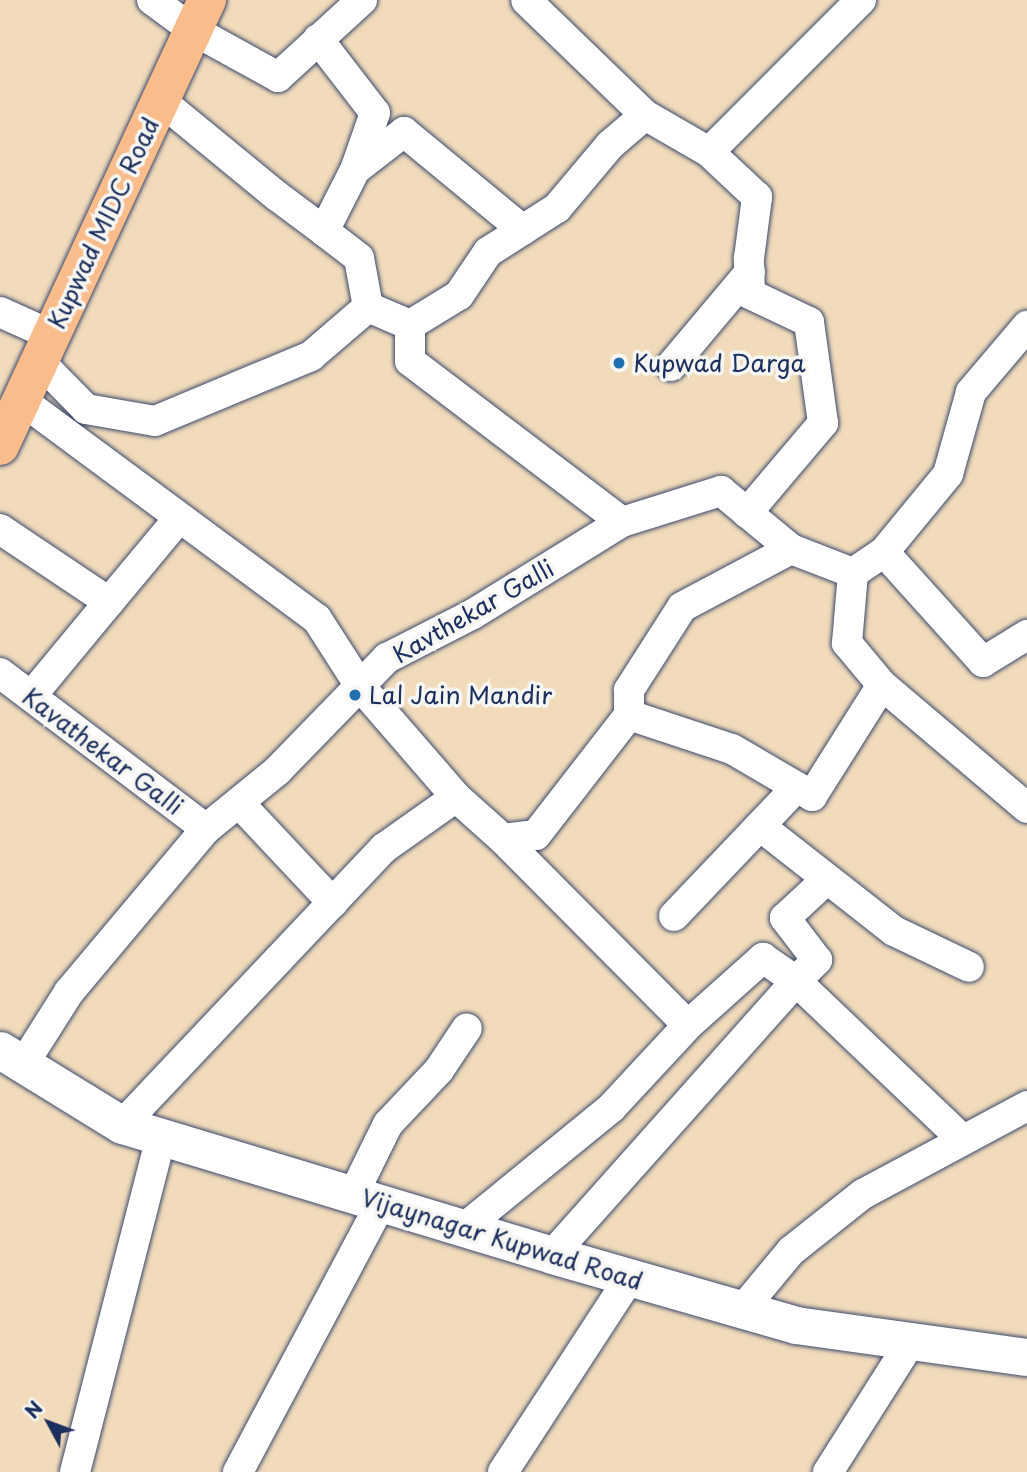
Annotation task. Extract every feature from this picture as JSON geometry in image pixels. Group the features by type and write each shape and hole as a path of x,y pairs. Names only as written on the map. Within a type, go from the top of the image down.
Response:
{"main road":[{"name":"Kupwad MIDC Road","path":"0,446 200,15"}],"street":[{"path":"152,0 200,15 278,77 362,0"},
{"path":"526,0 645,114 709,152 757,197 750,294 808,322 823,423 747,513 791,549 853,573"},
{"path":"709,152 861,0"},
{"path":"318,39 375,113 355,170 324,231"},
{"path":"160,100 277,197 359,258 368,307"},
{"path":"410,325 458,295 488,252 557,208 610,145 645,114"},
{"path":"355,170 404,132 523,230"},
{"path":"671,366 750,272"},
{"path":"0,312 45,348 86,409 155,421 311,356 368,307"},
{"path":"368,307 410,325"},
{"path":"410,325 410,361 622,522"},
{"path":"853,573 884,552 948,474 971,392 1027,326"},
{"path":"21,400 317,619 360,686 456,797 503,839 688,1025"},
{"name":"Kavthekar Galli","path":"12,1056 206,829 277,771 387,658 473,614 622,522 721,491 747,513"},
{"path":"32,695 179,518"},
{"path":"0,528 109,602"},
{"path":"503,839 536,835 629,715 629,690 682,607 791,549"},
{"path":"884,552 983,662 1027,635"},
{"path":"853,573 846,643 883,685 1027,808"},
{"name":"Kavathekar Galli","path":"0,673 206,829"},
{"path":"629,715 732,749 812,796 883,685"},
{"path":"674,916 797,787"},
{"path":"122,1125 384,848 456,797"},
{"path":"239,803 333,903"},
{"path":"760,826 894,931 969,967"},
{"path":"552,1255 817,960 785,918 827,879"},
{"path":"464,1228 611,1108 688,1025 763,958 796,981 962,1139"},
{"path":"238,1472 367,1199 388,1124 439,1070 467,1028"},
{"name":"Vijaynagar Kupwad Road","path":"12,1056 122,1125 552,1255 796,1325 1027,1357"},
{"path":"741,1310 791,1251 863,1194 1027,1106"},
{"path":"75,1472 161,1137"},
{"path":"503,1472 630,1278"},
{"path":"828,1472 911,1341"}],"place":[{"name":"Kupwad Darga","path":"619,363"},
{"name":"Lal Jain Mandir","path":"355,695"}]}
